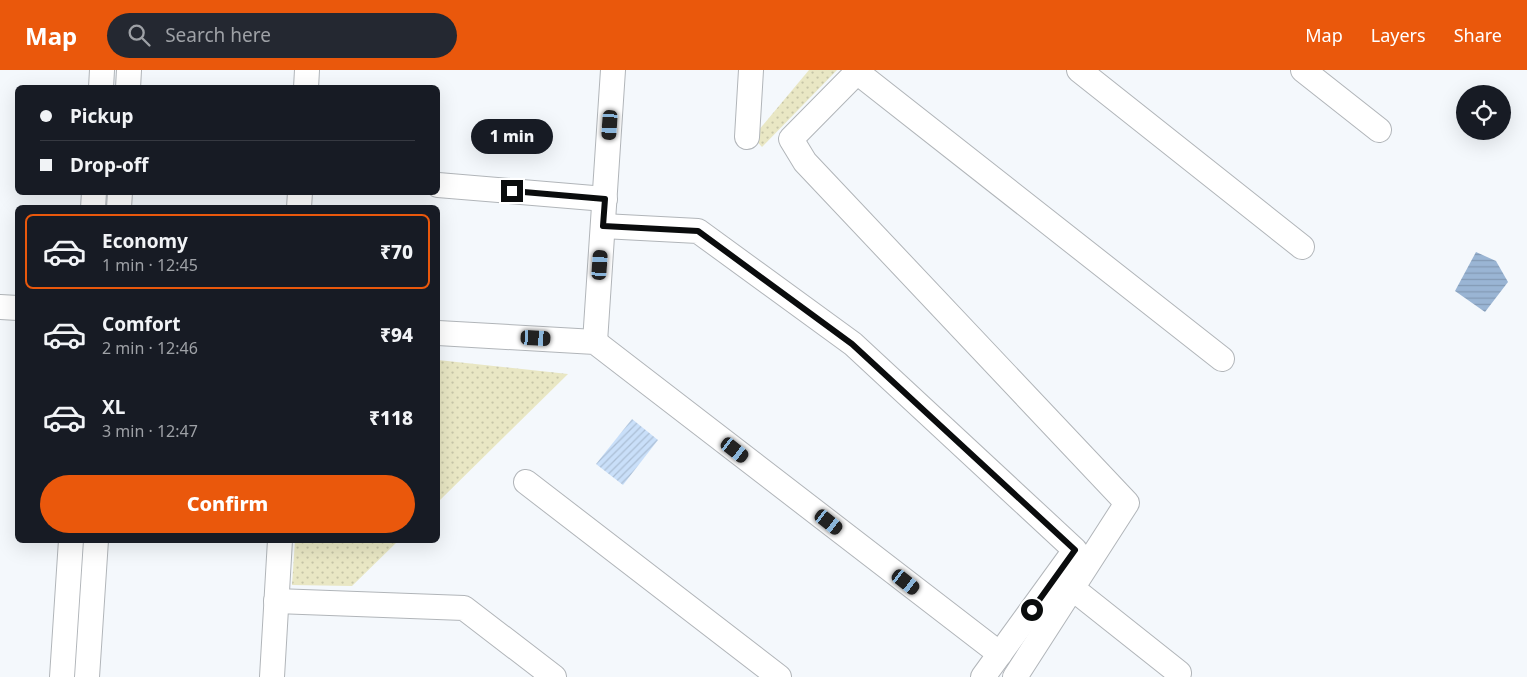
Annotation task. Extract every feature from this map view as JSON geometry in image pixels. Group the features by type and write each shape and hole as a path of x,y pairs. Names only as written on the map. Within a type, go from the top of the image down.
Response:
{"street":[{"path":"101,85 102,70"},
{"path":"128,85 129,70"},
{"path":"306,85 307,70"},
{"path":"595,342 613,70"},
{"path":"747,137 750,70"},
{"path":"1079,70 1302,247"},
{"path":"1303,70 1380,130"},
{"path":"1015,677 1127,503 804,162 791,139 858,71 1222,359"},
{"path":"440,185 605,199"},
{"path":"603,226 698,231 852,344 1075,550 983,677"},
{"path":"0,307 15,308"},
{"path":"440,333 595,342 1000,654"},
{"path":"526,482 778,677"},
{"path":"62,677 71,543"},
{"path":"87,677 96,543"},
{"path":"272,677 280,543"},
{"path":"1072,588 1179,673"},
{"path":"276,602 464,608 554,677"}],"shaded area":[{"path":"809,70 837,70 762,147 753,137"},
{"path":"440,360 568,374 440,500"},
{"path":"295,543 396,543 352,586 292,585"}],"water":[{"path":"1476,252 1496,261 1508,282 1485,312 1455,291"}],"building":[{"path":"632,419 658,440 623,485 596,464"}],"route":[{"path":"512,191 605,199 603,226 698,231 852,344 1075,550 1032,610"}]}
